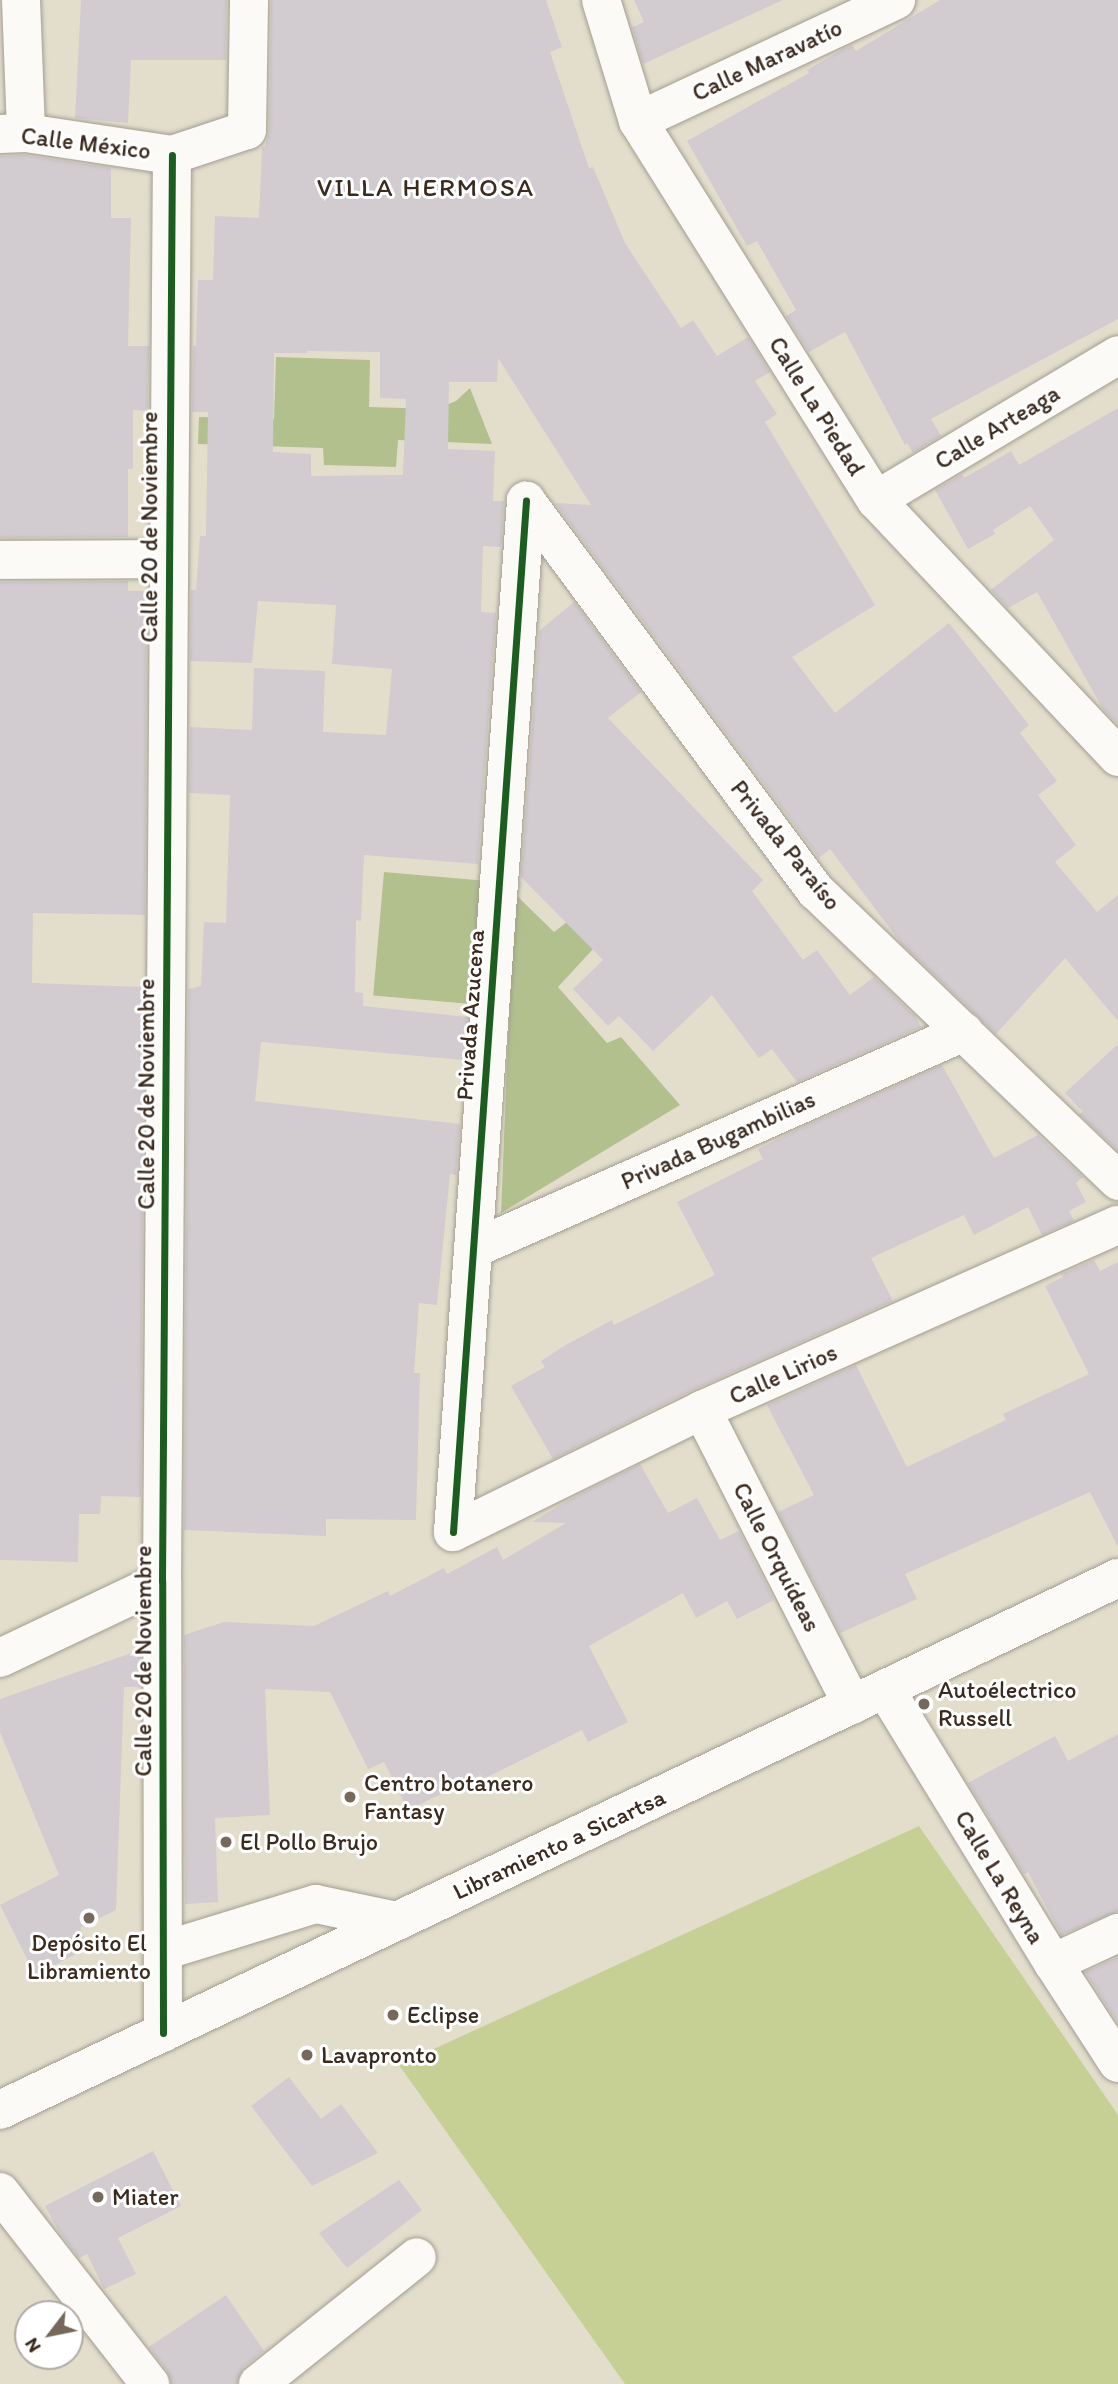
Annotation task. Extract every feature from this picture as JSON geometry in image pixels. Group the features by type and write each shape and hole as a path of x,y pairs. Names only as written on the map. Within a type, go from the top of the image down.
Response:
{"street":[{"path":"13,133 21,0"},
{"path":"172,155 247,130 249,0"},
{"name":"Calle La Piedad","path":"601,0 638,121 876,500 1113,742"},
{"name":"Calle Maravatío","path":"638,121 896,0"},
{"name":"Calle México","path":"13,133 172,155"},
{"name":"Calle 20 de Noviembre","path":"163,2033 162,1581 172,155"},
{"name":"Calle Arteaga","path":"876,500 1118,355"},
{"name":"Privada Paraíso","path":"526,501 816,891 1118,1181"},
{"name":"Privada Azucena","path":"453,1532 526,501"},
{"path":"0,560 168,559"},
{"name":"Privada Bugambilias","path":"473,1249 964,1032"},
{"name":"Calle Lirios","path":"453,1532 702,1410 1118,1225"},
{"name":"Calle Orquídeas","path":"702,1410 868,1697"},
{"name":"Libramiento a Sicartsa","path":"0,2110 1118,1578"},
{"path":"0,1658 162,1581"},
{"name":"Calle La Reyna","path":"868,1697 1053,1963 1118,2063"},
{"path":"163,1951 316,1904 397,1921"},
{"path":"1053,1963 1118,1933"},
{"path":"0,2192 150,2384"},
{"path":"258,2384 417,2257"}],"green space":[{"path":"276,357 370,360 369,407 436,409 456,401 470,388 492,444 398,440 396,467 324,465 323,448 198,444 199,417 274,419"},
{"path":"384,872 482,881 471,1004 373,996"},
{"path":"514,893 554,932 581,911 606,935 558,987 607,1043 621,1037 680,1105 501,1213"},
{"path":"919,1826 1118,2115 1118,2384 625,2384 399,2065"}],"building":[{"path":"81,0 227,0 226,60 131,60 128,123 75,118"},
{"path":"271,0 546,0 562,47 550,52 589,168 593,167 625,243 681,328 693,320 717,356 748,337 770,372 755,381 777,414 765,422 875,605 792,657 835,713 949,623 1029,725 1020,733 1057,781 1038,795 1076,845 1055,862 1097,912 1118,895 1118,1021 1065,958 996,1034 901,943 830,849 819,858 555,503 591,505 498,358 497,382 449,382 448,449 495,451 493,501 504,501 501,547 483,546 481,612 496,613 478,864 364,855 361,921 356,920 355,992 363,993 363,1006 468,1017 464,1060 261,1042 255,1101 460,1124 456,1175 450,1174 437,1305 419,1303 414,1373 420,1373 416,1520 326,1519 326,1536 184,1530 188,989 201,986 204,922 226,923 230,795 189,793 190,727 252,730 254,668 325,671 323,732 386,735 392,669 332,664 336,605 258,601 252,663 190,661 191,590 196,590 200,536 206,536 208,412 192,412 198,280 213,280 215,216 259,218 262,147 265,147 269,130","holes":["380,352 380,398 406,399 403,475 311,476 311,454 273,452 274,353"]},
{"path":"634,0 783,0 643,64 632,27 644,22"},
{"path":"940,0 1118,0 1118,319 931,419 941,436 913,453 907,443 905,445 845,332 809,352 786,316 796,310 757,241 747,246 687,141 809,73 807,70 845,48 852,45 856,51"},
{"path":"25,155 111,168 111,218 131,218 128,346 149,346 148,411 133,410 133,469 128,469 128,537 0,538 0,156"},
{"path":"1118,408 1118,725 1103,709 1037,592 1008,608 991,590 1054,540 1030,506 993,530 995,534 968,549 935,490 962,474 964,478 1011,451 1019,465"},
{"path":"128,581 128,591 147,591 145,915 33,913 32,983 144,987 141,1497 101,1496 100,1514 79,1514 78,1562 0,1560 0,582"},
{"path":"574,602 641,692 608,718 763,880 752,891 803,960 817,950 850,995 874,977 915,1016 921,1027 797,1082 772,1049 759,1058 712,995 653,1051 619,1016 608,1026 573,989 603,960 521,877 539,631"},
{"path":"1118,1044 1118,1151 1079,1114 1083,1112 1065,1093"},
{"path":"942,1065 994,1158 1038,1135 1083,1177 1076,1183 1086,1202 1069,1211 1074,1221 1042,1235 1028,1207 974,1235 964,1215 871,1258 893,1301 693,1390 553,1459 511,1386 545,1367 541,1361 564,1346 612,1320 614,1325 715,1275 677,1202 763,1159 758,1149"},
{"path":"1094,1260 1100,1271 1118,1262 1118,1547 1090,1492 905,1574 917,1599 840,1633 778,1512 814,1495 767,1405 856,1365 907,1467 1006,1420 1003,1414 1089,1374 1045,1286 1063,1277 1061,1274"},
{"path":"640,1464 668,1513 697,1498 720,1540 739,1531 774,1600 737,1619 727,1601 696,1618 683,1593 589,1646 628,1722 588,1742 582,1730 483,1779 481,1775 408,1810 384,1762 368,1769 330,1692 265,1689 270,1815 215,1818 218,1902 185,1904 184,1635 224,1622 314,1626 388,1591 390,1596 444,1568 447,1574 497,1547 503,1560 566,1523 532,1522 574,1497"},
{"path":"140,1650 140,1687 124,1687 116,1910 80,1928 90,1947 35,1975 0,1905 59,1875 0,1732 0,1699"},
{"path":"1118,1734 1118,1911 1061,1935 1028,1872 1024,1874 968,1783 1055,1736 1068,1761"},
{"path":"1118,1957 1118,2023 1085,1972"},
{"path":"289,2077 321,2119 341,2104 378,2153 312,2186 251,2106"},
{"path":"153,2151 181,2206 118,2238 136,2274 104,2289 87,2254 79,2258 58,2230 45,2206"},
{"path":"399,2180 422,2210 347,2268 319,2233"},
{"path":"226,2295 264,2351 244,2367 237,2384 171,2384 167,2371 149,2347"}],"cycle path":[{"path":"163,2033 162,1581 172,155"},
{"path":"453,1532 526,501"}],"place":[{"name":"Autoélectrico Russell","path":"924,1704"},
{"name":"Centro botanero Fantasy","path":"350,1797"},
{"name":"El Pollo Brujo","path":"226,1842"},
{"name":"Depósito El Libramiento","path":"89,1918"},
{"name":"Eclipse","path":"393,2015"},
{"name":"Lavapronto","path":"307,2055"},
{"name":"Miater","path":"98,2197"}],"district":[{"name":"VILLA HERMOSA","path":"426,188"}]}
